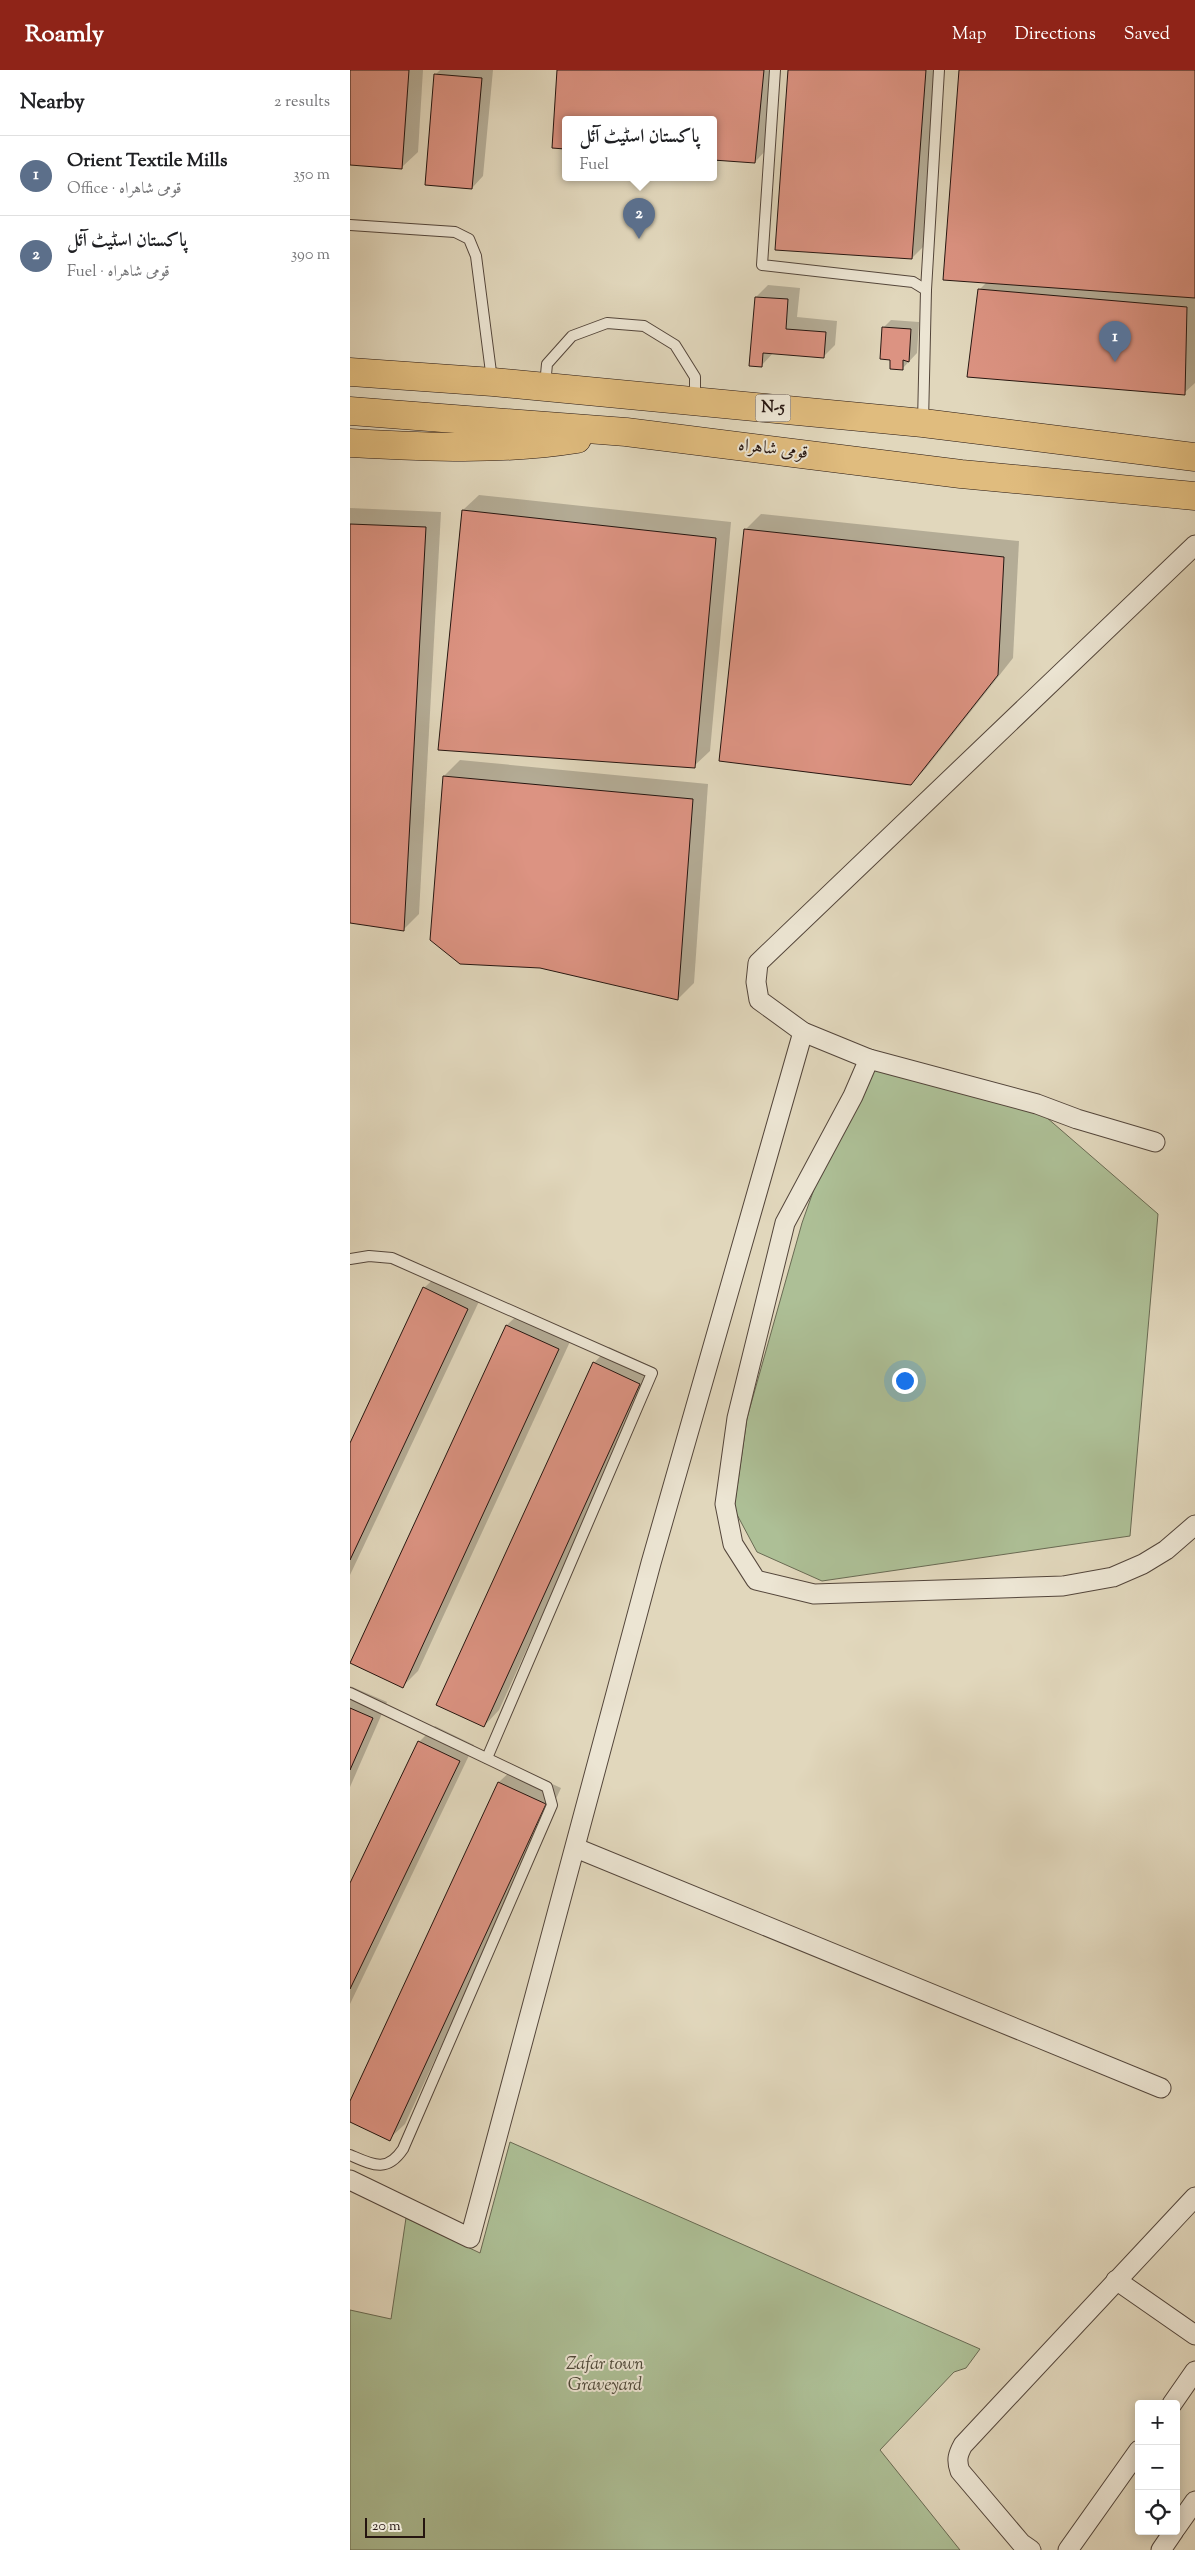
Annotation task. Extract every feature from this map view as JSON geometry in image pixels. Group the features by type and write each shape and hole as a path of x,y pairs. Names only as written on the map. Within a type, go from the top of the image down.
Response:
{"highway":[{"name":"N-5","path":"350,372 493,382 544,389 695,401 923,423 1195,457"},
{"name":"قومی شاہراہ","path":"350,410 626,432 961,474 1195,496"},
{"path":"350,442 436,447 530,446 626,432"}],"street":[{"path":"1155,1142 1077,1119 1037,1104 869,1059 803,1032 759,1000 756,982 758,962 1195,545"},
{"path":"350,2180 470,2238 651,1563 803,1032"},
{"path":"869,1059 853,1096 785,1224 737,1418 725,1504 734,1544 756,1580 814,1594 1063,1586 1113,1577 1143,1564 1166,1550 1195,1525"},
{"path":"576,1848 1161,2088"},
{"path":"1031,2550 1021,2543 960,2471 957,2464 958,2454 963,2445 1195,2197"},
{"path":"1116,2280 1195,2335"},
{"path":"1175,2400 1195,2371"},
{"path":"1068,2550 1135,2456"},
{"path":"1180,2522 1195,2500"},
{"path":"1161,2550 1171,2535"}],"lane":[{"path":"775,70 762,265 913,282 926,290"},
{"path":"923,423 926,290 939,70"},
{"path":"350,225 455,232 469,239 476,256 493,382"},
{"path":"544,389 547,364 572,336 606,323 644,326 676,346 695,377 695,401"},
{"path":"350,1259 369,1256 392,1258 652,1373 487,1758"},
{"path":"350,1693 547,1787 552,1805 403,2149 394,2161 384,2165 367,2162 350,2154"}],"green space":[{"path":"860,1059 1031,1104 1158,1214 1130,1536 822,1581 757,1552 734,1509 747,1418 802,1223"},
{"name":"Zafar town Graveyard","path":"510,2142 980,2349 966,2368 954,2372 880,2450 960,2550 350,2550 350,2310 391,2319 406,2218 480,2253"}],"building":[{"path":"350,70 409,70 402,169 350,165"},
{"path":"557,70 764,70 755,163 717,160 717,116 562,116 562,149 552,148"},
{"path":"788,70 926,70 912,259 775,250"},
{"path":"959,70 1195,70 1195,298 943,280"},
{"path":"434,74 482,78 472,189 425,185"},
{"path":"978,289 1187,307 1185,395 967,377"},
{"path":"755,297 788,299 786,329 826,332 824,358 763,353 762,367 749,366"},
{"path":"882,327 911,329 909,362 903,360 903,370 890,369 890,360 880,359"},
{"path":"462,510 716,538 695,768 438,750"},
{"path":"350,524 426,527 404,931 350,923"},
{"path":"744,529 1004,557 998,675 911,785 719,761"},
{"path":"443,776 693,799 678,1000 540,968 460,964 430,940"},
{"path":"423,1287 468,1309 350,1560 350,1443"},
{"path":"506,1325 559,1349 403,1688 350,1663"},
{"path":"593,1362 640,1384 484,1727 436,1705"},
{"path":"350,1708 373,1718 350,1770"},
{"path":"418,1741 460,1761 350,1989 350,1883"},
{"path":"498,1782 546,1804 390,2141 350,2122 350,2101"}],"place":[{"name":"پاکستان اسٹیٹ آئل","path":"639,239"},
{"name":"Orient Textile Mills","path":"1115,362"}]}
